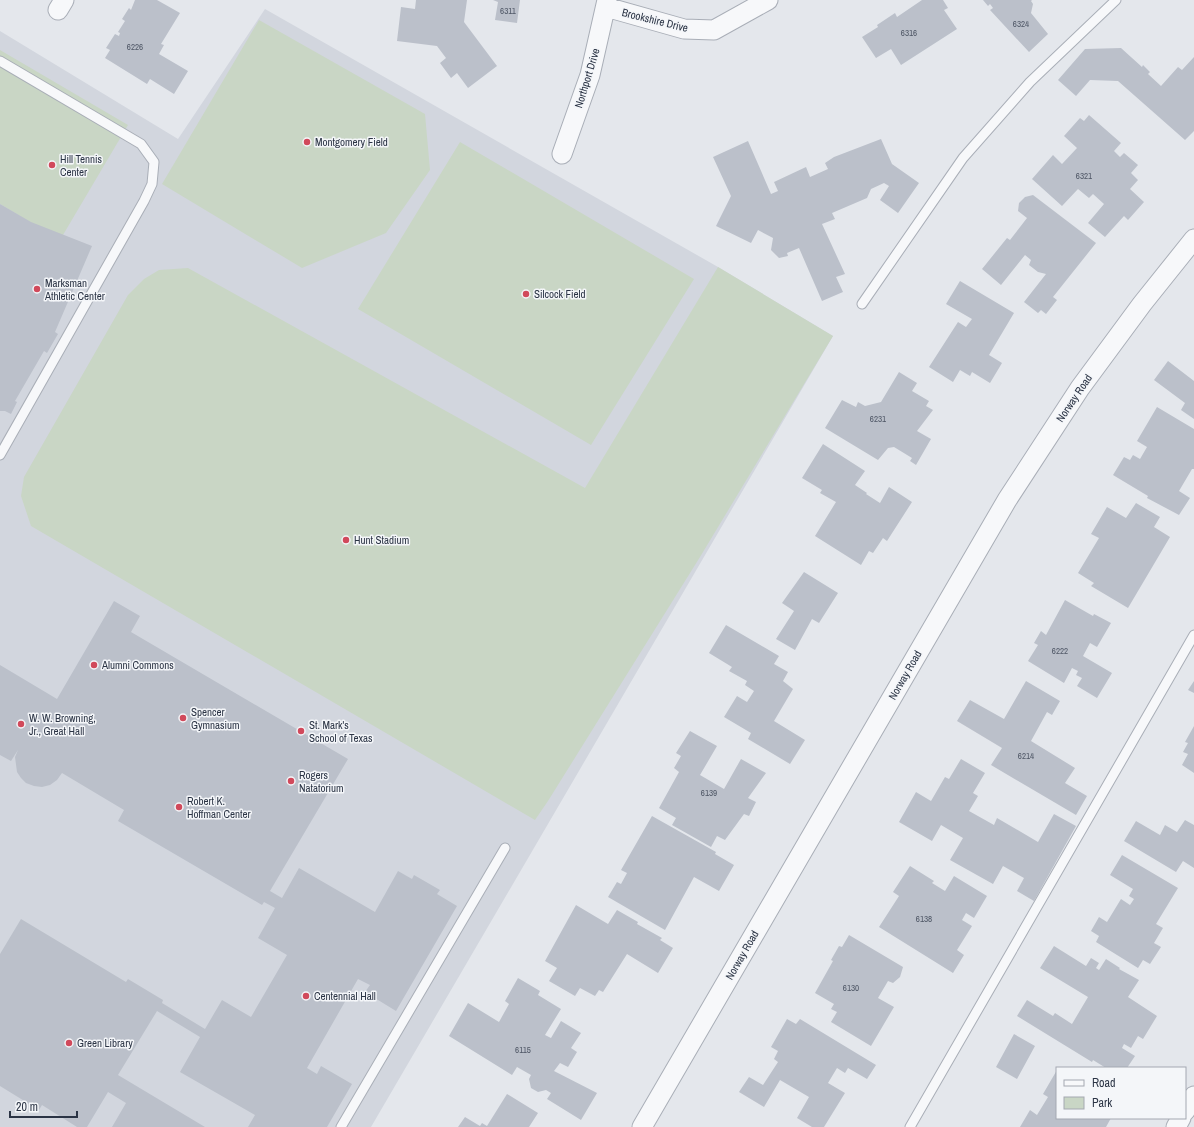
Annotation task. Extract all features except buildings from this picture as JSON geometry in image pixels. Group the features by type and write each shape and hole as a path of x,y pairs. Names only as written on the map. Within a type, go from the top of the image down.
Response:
{"street":[{"name":"Brookshire Drive","path":"606,4 684,29 714,30 768,0"},
{"name":"Northport Drive","path":"562,154 590,75 606,4"},
{"name":"Norway Road","path":"642,1127 1007,500 1080,388 1142,304 1194,239"},
{"path":"1186,1109 1194,1096"}],"lane":[{"path":"862,304 963,158 1030,82 1116,0"},
{"path":"0,61 141,144 154,162 152,184 144,201 0,455"},
{"path":"910,1127 1194,635"},
{"path":"341,1127 505,848"}],"shaded area":[{"name":"St. Mark's School of Texas","path":"265,9 718,267 833,336 371,1127 0,1127 0,31 178,139"}],"green space":[{"name":"Montgomery Field","path":"259,20 425,114 430,170 386,233 302,268 162,184"},
{"name":"Hill Tennis Center","path":"0,50 128,125 60,240 0,204"},
{"name":"Silcock Field","path":"460,142 694,279 591,445 358,309"},
{"path":"718,267 833,336 700,557 535,820 31,526 21,496 24,477 128,295 144,279 159,270 188,268 585,488"}],"place":[{"name":"Montgomery Field","path":"307,142"},
{"name":"Hill Tennis Center","path":"52,165"},
{"name":"Marksman Athletic Center","path":"37,289"},
{"name":"Silcock Field","path":"526,294"},
{"name":"Hunt Stadium","path":"346,540"},
{"name":"Alumni Commons","path":"94,665"},
{"name":"Spencer Gymnasium","path":"183,718"},
{"name":"W. W. Browning, Jr., Great Hall","path":"21,724"},
{"name":"St. Mark's School of Texas","path":"301,731"},
{"name":"Rogers Natatorium","path":"291,781"},
{"name":"Robert K. Hoffman Center","path":"179,807"},
{"name":"Centennial Hall","path":"306,996"},
{"name":"Green Library","path":"69,1043"}]}
